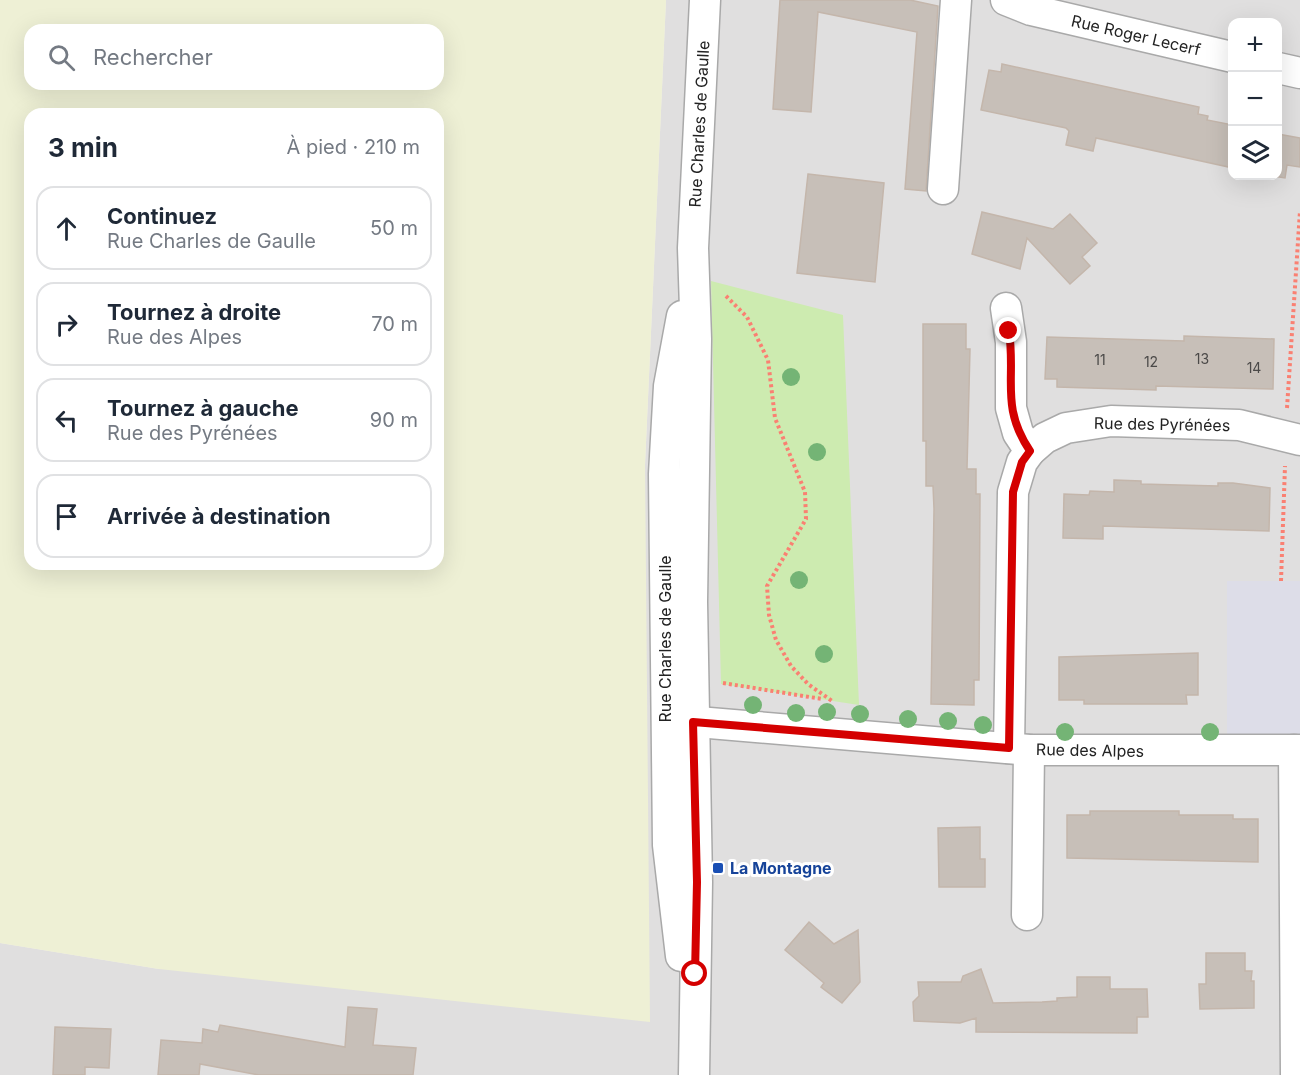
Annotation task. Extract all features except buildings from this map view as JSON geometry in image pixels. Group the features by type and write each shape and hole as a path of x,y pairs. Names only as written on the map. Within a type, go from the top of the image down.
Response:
{"street":[{"name":"Rue Charles de Gaulle","path":"680,721 693,678 692,513 696,339 693,248 705,0"},
{"path":"943,189 956,0"},
{"name":"Rue Roger Lecerf","path":"1006,0 1031,10 1228,56"},
{"path":"1282,69 1300,73"},
{"name":"Rue Charles de Gaulle","path":"693,248 669,386 664,449 680,721 697,946 693,1031 694,1075"},
{"path":"1006,308 1011,342 1011,408 1018,433 1030,451"},
{"name":"Rue des Pyrénées","path":"1027,915 1019,749 1013,492 1022,462 1030,451 1045,438 1066,428 1112,421 1239,425 1293,438"},
{"name":"Rue des Alpes","path":"680,721 1019,749 1297,750"},
{"path":"1296,1075 1297,750"}],"path":[{"path":"1281,581 1293,438 1300,211"},
{"path":"718,288 747,317 768,360 775,418 805,492 806,519 767,586 769,615 776,640 791,666 808,684 831,701"},
{"path":"693,678 831,701 841,705"}],"shaded area":[{"path":"666,0 1300,0 1300,1075 0,1075 0,943 159,969 645,465"},
{"path":"1227,581 1300,581 1300,750 1227,750"}],"green space":[{"path":"0,0 666,0 645,465 650,1022 159,969 0,943"},
{"path":"711,281 843,315 859,705 721,684"}],"place":[{"name":"La Montagne","path":"718,868"}],"route":[{"path":"695,974 697,882 693,722 1009,748 1013,492 1022,462 1030,451 1013,421 1009,331"}]}
